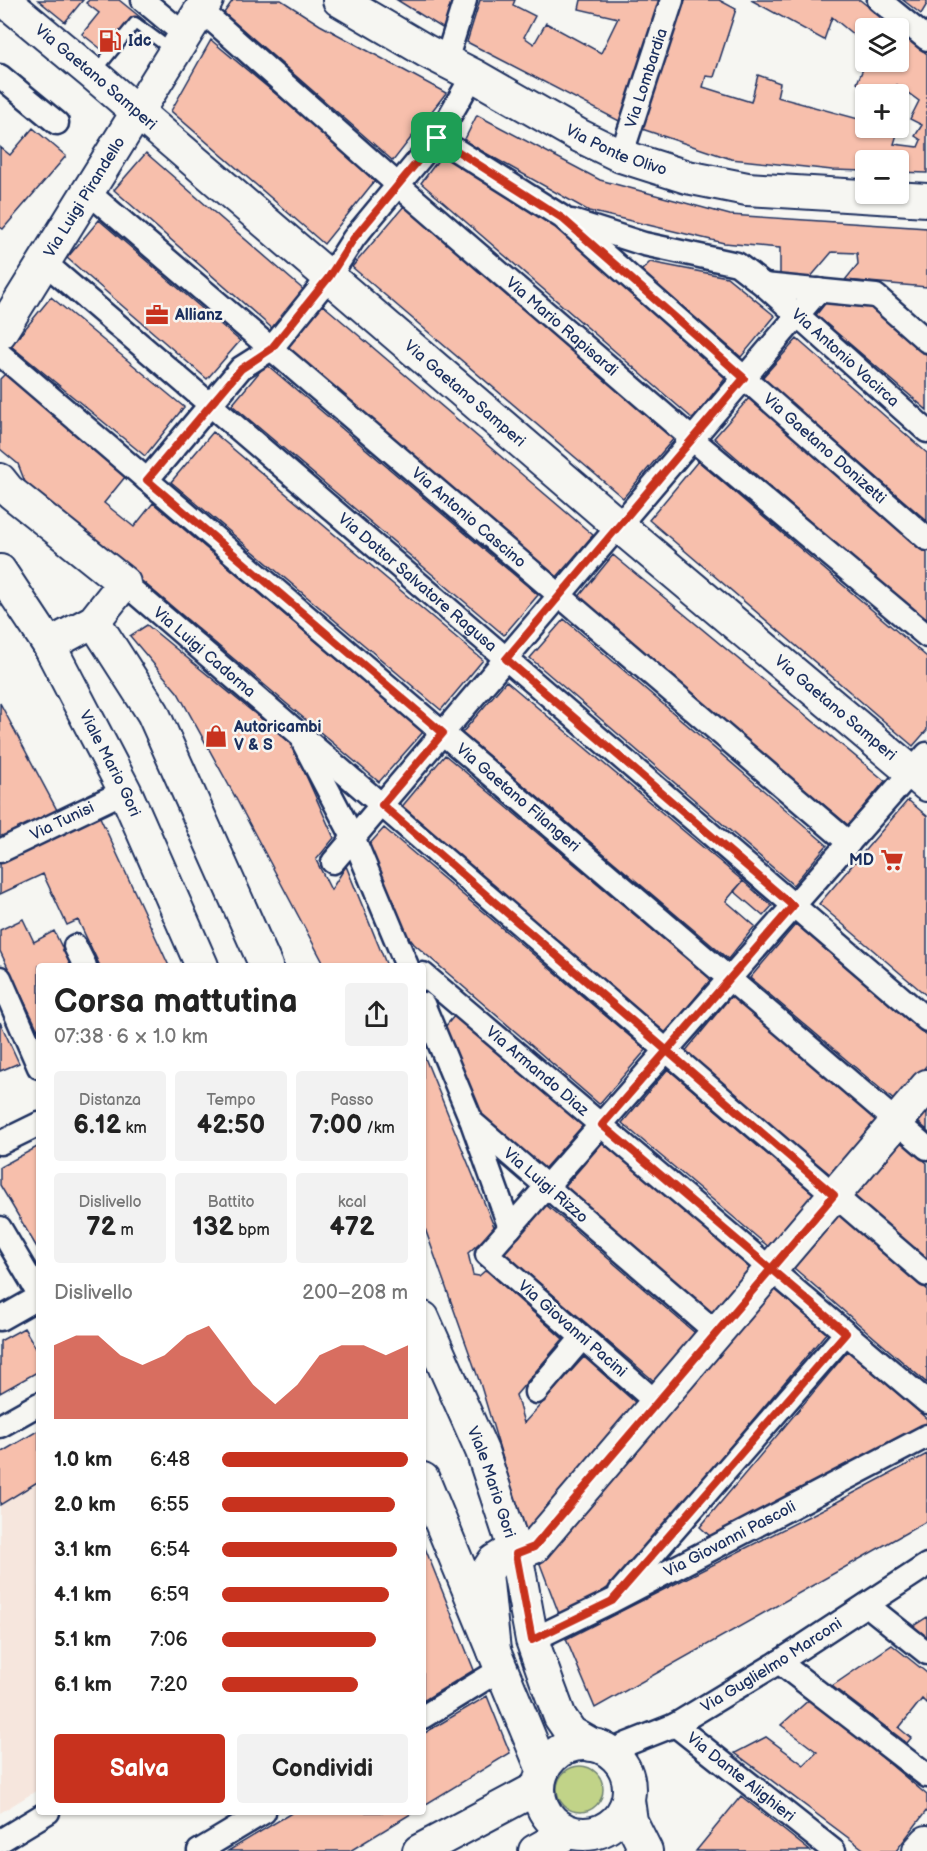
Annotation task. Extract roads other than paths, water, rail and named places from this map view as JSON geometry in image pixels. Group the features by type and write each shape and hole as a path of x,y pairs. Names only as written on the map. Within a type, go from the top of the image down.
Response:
{"street":[{"name":"Via Gaetano Samperi","path":"4,0 618,526 922,770"},
{"name":"Via Mario Rapisardi","path":"144,0 192,25 398,185 692,439 927,636"},
{"name":"Via Ponte Olivo","path":"339,0 426,51 580,136 621,156 687,177 747,189 927,200"},
{"path":"147,480 241,369 271,349 329,277 354,238 437,138 460,68 465,0"},
{"name":"Via Lombardia","path":"621,156 672,0"},
{"path":"879,0 926,35"},
{"name":"Via Luigi Pirandello","path":"0,333 192,25"},
{"path":"0,76 57,123"},
{"name":"Via Gaetano Donizetti","path":"437,138 562,218 927,539"},
{"name":"Via Antonio Cascino","path":"88,192 849,843"},
{"name":"Via Antonio Vacirca","path":"562,218 644,244 737,264 764,285 927,431"},
{"name":"Via Dottor Salvatore Ragusa","path":"44,262 927,1020"},
{"path":"764,285 876,296 927,341"},
{"path":"333,862 819,290"},
{"name":"Via Gaetano Filangeri","path":"0,354 927,1148"},
{"name":"Via Luigi Cadorna","path":"0,480 8,490 124,583 927,1275"},
{"name":"Viale Mario Gori","path":"0,571 49,645 125,791 201,963"},
{"path":"49,645 94,621 124,583"},
{"path":"94,621 153,712 265,963"},
{"path":"299,734 354,839 408,963"},
{"path":"472,1122 510,1228 849,843 922,770"},
{"name":"Via Tunisi","path":"0,851 125,791"},
{"name":"Via Armando Diaz","path":"426,977 927,1402"},
{"path":"0,978 36,1060"},
{"name":"Via Luigi Rizzo","path":"426,1011 472,1122 717,1333"},
{"path":"498,1660 486,1574 494,1561 502,1556 516,1554 534,1547 927,1086"},
{"path":"0,1143 36,1125"},
{"name":"Via Giovanni Pacini","path":"510,1228 487,1254 657,1403"},
{"path":"1,1232 36,1290"},
{"path":"0,1319 36,1297"},
{"name":"Viale Mario Gori","path":"426,1325 482,1451 516,1554 532,1640 560,1717 572,1733 601,1748"},
{"path":"612,1601 846,1333"},
{"path":"536,1392 582,1338"},
{"path":"0,1426 36,1406"},
{"name":"Via Giovanni Pascoli","path":"532,1640 612,1601 927,1436"},
{"path":"426,1486 498,1660 541,1779"},
{"name":"Via Guglielmo Marconi","path":"601,1748 627,1744 675,1725 779,1662 927,1565"},
{"path":"867,1605 927,1653"},
{"path":"426,1715 498,1660"},
{"path":"779,1662 927,1776"},
{"name":"Via Dante Alighieri","path":"675,1725 834,1851"},
{"path":"611,1851 550,1819 539,1799 541,1779 551,1758 563,1749 577,1744 601,1748 620,1762 629,1786 631,1821 646,1851"},
{"path":"438,1846 541,1779"},
{"path":"535,1851 576,1833 598,1832 611,1825 622,1814 628,1800"},
{"path":"0,1841 43,1815"},
{"path":"199,1851 259,1815"},
{"path":"919,1851 927,1842"}],"lane":[{"path":"93,74 135,22 192,25"}],"place":[{"name":"Idc","path":"110,41"},
{"name":"Allianz","path":"157,315"},
{"name":"Autoricambi V & S","path":"216,736"},
{"name":"MD","path":"892,860"}]}
